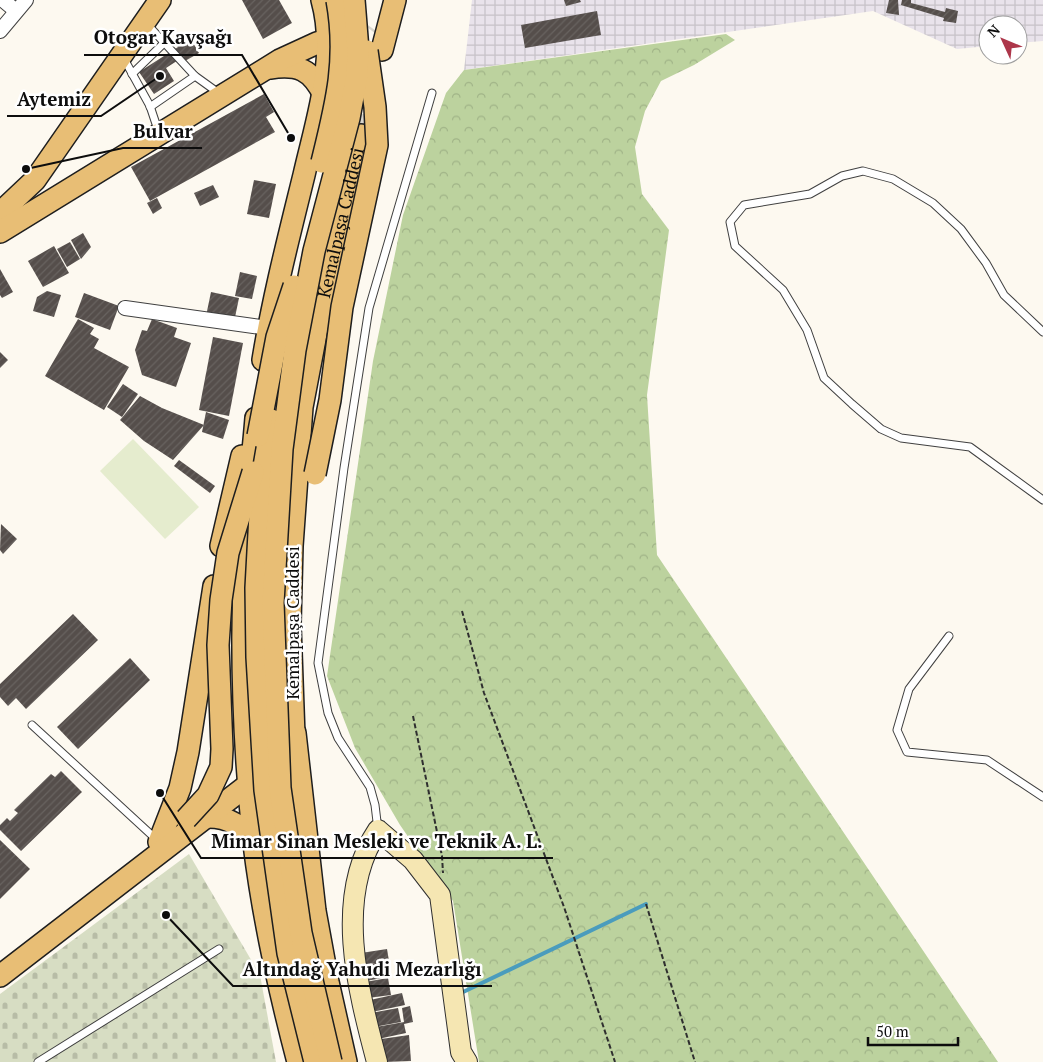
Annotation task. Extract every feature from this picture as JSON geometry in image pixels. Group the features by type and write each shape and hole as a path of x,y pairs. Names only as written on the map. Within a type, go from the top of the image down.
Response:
{"main road":[{"path":"0,213 35,180 127,64 145,22 160,0"},
{"path":"290,624 283,638 268,644 253,640 244,627 246,530 260,381 268,328 324,95 330,33 322,0"},
{"path":"372,28 390,0"},
{"path":"382,50 394,0"},
{"path":"315,1062 288,952 266,799 257,657 256,588 262,478 294,286 337,104 342,70 341,23 349,2"},
{"path":"292,546 315,474 330,400 342,307 377,145 377,124 370,69 349,2"},
{"path":"331,1062 300,933 280,788 273,602 279,489 290,384 314,251 349,118 357,76 358,50 349,2"},
{"path":"0,232 222,95 330,33"},
{"path":"267,69 288,67 305,71 314,77 324,95"},
{"name":"Kemalpaşa Caddesi","path":"0,976 249,784 286,752 294,736 290,624 292,546 302,406 319,318 361,135"},
{"path":"172,832 208,795 221,767 218,645 224,574 252,479 277,337 294,286"},
{"path":"273,306 284,294 298,292 311,298 316,304 319,318"},
{"path":"172,832 188,752 217,562 260,381"},
{"path":"244,619 246,734 254,845 274,967 298,1062"},
{"path":"294,728 315,912 346,1062"},
{"path":"0,964 172,832 194,818 229,784 243,756 246,734"},
{"path":"208,817 221,817 231,820 242,828 254,845"}],"street":[{"path":"3,0 16,11"},
{"path":"0,31 26,0"},
{"path":"125,308 268,328"},
{"path":"377,1062 368,1030 353,945 353,908 356,879 367,846 378,830 413,860 440,895 461,1052 467,1062"}],"lane":[{"path":"145,22 195,76 222,95"},
{"path":"159,133 150,107 127,64 164,43"},
{"path":"150,107 195,76"},
{"path":"378,830 376,805 370,787 338,738 328,713 318,663 344,468 369,308 432,93"},
{"path":"1043,332 1004,295 986,263 962,229 933,203 893,178 863,171 842,176 810,194 744,205 730,222 735,246 783,290 807,330 824,378 852,404 881,429 901,438 970,448 1043,500"},
{"path":"949,636 910,689 897,730 907,752 987,760 1043,797"},
{"path":"32,725 172,832"},
{"path":"38,1062 219,949"}],"path":[{"path":"462,611 484,693 564,907 615,1062"},
{"path":"413,716 442,856 443,879 440,895"},
{"path":"646,904 695,1062"}],"shaded area":[{"path":"472,0 1043,0 1043,41 1028,42 1028,15 978,15 978,47 957,49 873,11 464,70"}],"green space":[{"path":"726,34 735,40 694,65 661,81 645,111 635,147 642,194 669,230 647,395 657,555 998,1062 479,1062 453,901 400,825 355,748 327,676 373,361 403,215 446,93 464,70"},
{"path":"133,439 199,507 165,539 100,471"},
{"path":"189,854 260,975 276,1062 0,1062 0,994"}],"building":[{"path":"242,0 279,0 292,23 263,39"},
{"path":"564,0 580,0 581,2 566,6"},
{"path":"889,0 898,0 899,15 886,13"},
{"path":"902,0 911,0 911,3 945,12 946,8 958,11 956,23 943,21 944,18 901,5"},
{"path":"597,11 601,35 525,48 521,25"},
{"path":"188,34 199,53 185,61 183,57 166,68 174,81 154,94 139,72 178,47 174,42"},
{"path":"264,94 274,112 266,117 275,132 150,201 131,167"},
{"path":"254,180 276,184 269,218 247,214"},
{"path":"213,185 219,197 200,206 194,193"},
{"path":"157,198 162,208 153,214 147,203"},
{"path":"83,233 91,247 81,259 71,240"},
{"path":"70,242 80,259 67,267 57,249"},
{"path":"54,246 69,273 43,287 28,261"},
{"path":"0,269 13,292 2,298 0,295"},
{"path":"240,272 257,276 252,299 235,296"},
{"path":"47,291 61,295 54,317 33,311 37,297"},
{"path":"211,292 239,298 234,322 206,316"},
{"path":"84,293 119,306 110,330 75,317"},
{"path":"78,319 94,328 90,334 99,339 94,348 129,367 104,410 45,376"},
{"path":"152,319 177,328 174,337 191,343 176,387 142,375 135,350 142,330 147,331"},
{"path":"213,337 243,343 229,416 199,410"},
{"path":"0,352 8,360 0,368"},
{"path":"123,384 138,394 122,417 107,407"},
{"path":"140,396 162,408 204,425 173,460 144,441 120,420"},
{"path":"206,412 229,420 223,439 202,432"},
{"path":"179,460 215,486 210,493 174,466"},
{"path":"1,524 17,539 3,554 0,550"},
{"path":"73,614 98,640 26,709 16,698 8,706 0,697 0,684"},
{"path":"130,658 150,680 78,749 57,727"},
{"path":"61,771 82,792 21,851 0,830 0,825 7,818 10,821 18,813 14,810 51,774 55,777"},
{"path":"0,840 30,869 0,899"},
{"path":"387,949 389,961 385,962 387,977 366,981 364,966 376,963 363,965 361,953"},
{"path":"388,978 391,995 368,998 365,982"},
{"path":"402,993 405,1005 372,1012 370,1000"},
{"path":"410,1006 413,1022 404,1024 406,1033 378,1039 376,1027 404,1022 402,1008"},
{"path":"398,1008 401,1022 374,1027 371,1013"},
{"path":"409,1035 411,1061 384,1062 381,1039"}],"waterway":[{"path":"459,994 646,904"}],"tunnel":[{"path":"343,41 352,42 359,40 372,28"},
{"path":"361,135 372,89"}],"place":[{"name":"Aytemiz","path":"160,76"},
{"name":"Otogar Kavşağı","path":"291,138"},
{"name":"Bulvar","path":"26,169"},
{"name":"Mimar Sinan Mesleki ve Teknik A. L.","path":"160,793"},
{"name":"Altındağ Yahudi Mezarlığı","path":"166,915"}]}
